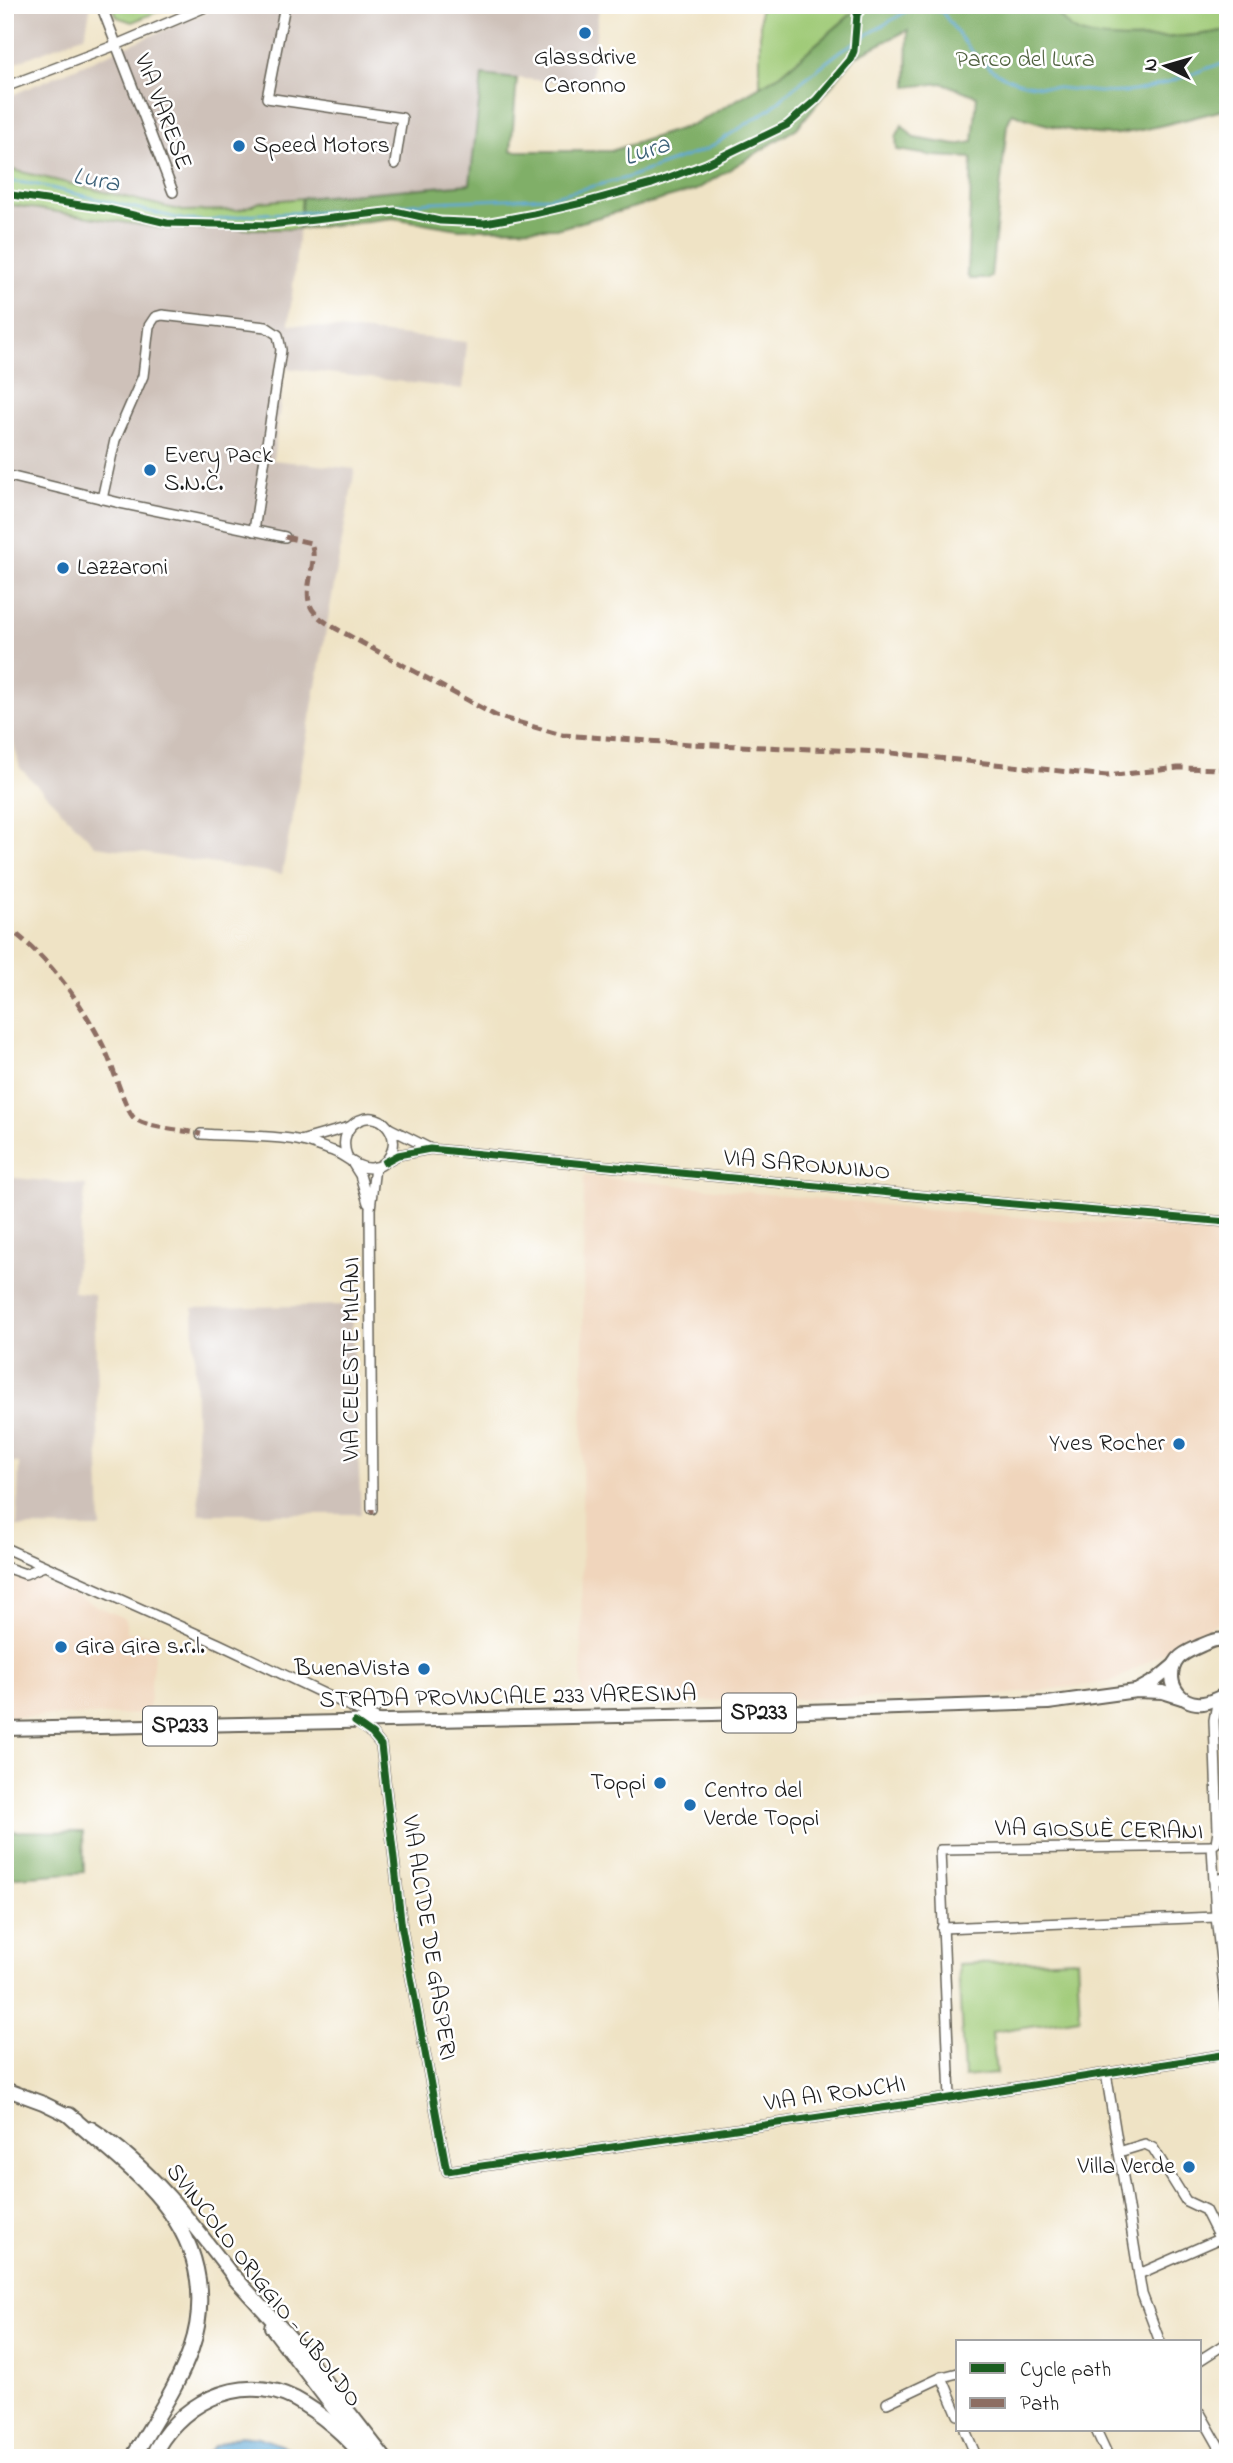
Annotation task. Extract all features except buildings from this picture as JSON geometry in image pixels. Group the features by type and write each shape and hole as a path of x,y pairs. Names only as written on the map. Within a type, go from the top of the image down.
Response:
{"highway":[{"path":"69,2115 136,2172 168,2207 186,2238 196,2270 199,2311 191,2351 133,2458"},
{"path":"234,2277 295,2344 384,2458"},
{"path":"152,2458 166,2431 187,2410 219,2395 250,2389 294,2398 341,2432 364,2458"}],"main road":[{"name":"SP233","path":"1136,1691 1157,1680 1187,1652 1224,1638"},
{"path":"1175,1665 1172,1682 1182,1698"},
{"name":"SP233","path":"1136,1691 1163,1692 1200,1704 1223,1695"},
{"name":"STRADA PROVINCIALE 233 VARESINA","path":"5,1730 713,1714 1048,1703 1136,1691"},
{"name":"SVINCOLO ORIGGIO - UBOLDO","path":"5,2089 69,2115 105,2137 146,2172 191,2222 371,2458"}],"street":[{"name":"VIA VARESE","path":"101,5 173,192"},
{"path":"5,87 116,45 210,5"},
{"path":"285,5 267,97 402,118 395,164"},
{"path":"102,499 115,440 143,376 149,326 155,317 266,327 278,335 281,350 254,531"},
{"path":"5,475 102,499 285,537"},
{"name":"VIA SARONNINO","path":"302,1141 349,1127 365,1118 374,1118 430,1149"},
{"path":"349,1127 343,1142 360,1175 370,1209"},
{"path":"385,1162 394,1143 389,1128"},
{"name":"VIA SARONNINO","path":"201,1134 302,1141 350,1159 361,1167 375,1167 406,1153 430,1149 929,1197 1228,1222"},
{"path":"370,1209 375,1167"},
{"name":"VIA CELESTE MILANI","path":"370,1209 372,1509"},
{"path":"5,1548 163,1618 381,1721"},
{"path":"5,1567 25,1574 44,1566"},
{"path":"1213,1846 1216,1843 1217,1830 1214,1720 1223,1695"},
{"path":"351,1707 376,1708 382,1698"},
{"name":"VIA ALCIDE DE GASPERI","path":"355,1722 372,1734 380,1745 402,1929 447,2171"},
{"name":"VIA GIOSUÈ CERIANI","path":"942,1928 940,1850 1213,1846 1216,1917 1228,2021"},
{"path":"1214,1881 1228,1877"},
{"path":"950,2098 942,1928 1216,1917"},
{"name":"VIA AI RONCHI","path":"447,2171 950,2098 1228,2054"},
{"path":"1107,2073 1139,2274 1147,2311 1159,2340"},
{"path":"1119,2152 1145,2144 1153,2148 1185,2201 1205,2210 1224,2237 1139,2274"},
{"path":"1202,2359 1228,2342"},
{"path":"887,2403 942,2377 956,2374"},
{"path":"942,2377 956,2410"},
{"path":"1202,2416 1225,2448 1210,2458"},
{"path":"966,2432 976,2458"},
{"path":"1098,2432 1109,2458"}],"shaded area":[{"path":"5,5 91,5 85,35 5,67"},
{"path":"223,5 599,5 591,85 482,75 470,184 260,202 239,210 183,211 5,168 5,98"},
{"path":"5,204 167,229 299,229 289,324 467,342 463,389 285,368 273,460 355,469 282,874 96,846 20,768 5,709"},
{"path":"584,1176 932,1210 1228,1233 1228,1617 1112,1682 992,1696 581,1703"},
{"path":"5,1177 86,1185 73,1292 94,1294 101,1528 17,1527 19,1463 5,1462"},
{"path":"351,1305 361,1514 199,1514 193,1308"},
{"path":"5,1577 31,1582 35,1578 126,1619 126,1632 156,1634 148,1714 5,1717"}],"green space":[{"path":"112,5 174,5 132,22 117,17"},
{"path":"760,5 862,5 781,74 760,87"},
{"name":"Parco del Lura","path":"862,5 1050,5 1072,29 1085,34 1124,39 1172,37 1228,30 1228,109 1117,134 1092,134 1064,129 1012,113 1007,125 991,276 986,279 970,279 967,275 972,158 897,150 896,137 902,125 914,138 956,145 973,142 977,96 942,83 907,87 908,30 856,56 797,128 696,190 560,228 459,229 393,218 299,229 302,198 470,184 482,75 517,79 511,151 611,151 695,124 781,74"},
{"path":"1050,5 1228,5 1228,30 1148,39 1103,38 1072,29"},
{"path":"5,168 183,211 239,210 260,202 302,198 299,229 167,229 5,204"},
{"path":"5,1831 83,1832 84,1872 5,1878"},
{"path":"1077,1959 1080,2018 992,2032 996,2074 964,2077 958,1964"}],"water":[{"path":"240,2435 259,2437 314,2458 201,2458 214,2446"}],"waterway":[{"name":"Lura","path":"5,181 34,184 185,220 208,221 256,214 345,211 431,202 550,197 626,178 707,149 770,109 842,50 907,11 921,8 942,12 973,52 996,72 1018,82 1034,85 1096,92 1125,92 1228,64"}],"marked path":[{"path":"285,537 311,543 313,560 308,598 311,607 323,620 496,716 562,735 882,752 1107,776 1178,768 1228,769"},
{"path":"5,926 50,966 76,1000 98,1035 133,1117 146,1124 201,1134"}],"cycle path":[{"path":"5,194 108,209 167,223 270,225 395,211 440,221 485,223 534,214 652,184 706,164 787,125 816,100 850,60 854,51 857,14 866,5"},
{"path":"385,1162 398,1155 430,1149 1228,1222"},
{"path":"355,1722 372,1734 381,1745 402,1929 447,2171 950,2098 1228,2054"}],"place":[{"name":"Glassdrive Caronno","path":"585,33"},
{"name":"Speed Motors","path":"239,146"},
{"name":"Every Pack S.N.C.","path":"150,470"},
{"name":"Lazzaroni","path":"63,568"},
{"name":"Yves Rocher","path":"1179,1444"},
{"name":"Gira Gira s.r.l.","path":"61,1647"},
{"name":"BuenaVista","path":"424,1669"},
{"name":"Toppi","path":"660,1783"},
{"name":"Centro del Verde Toppi","path":"690,1805"},
{"name":"Villa Verde","path":"1189,2167"}]}
